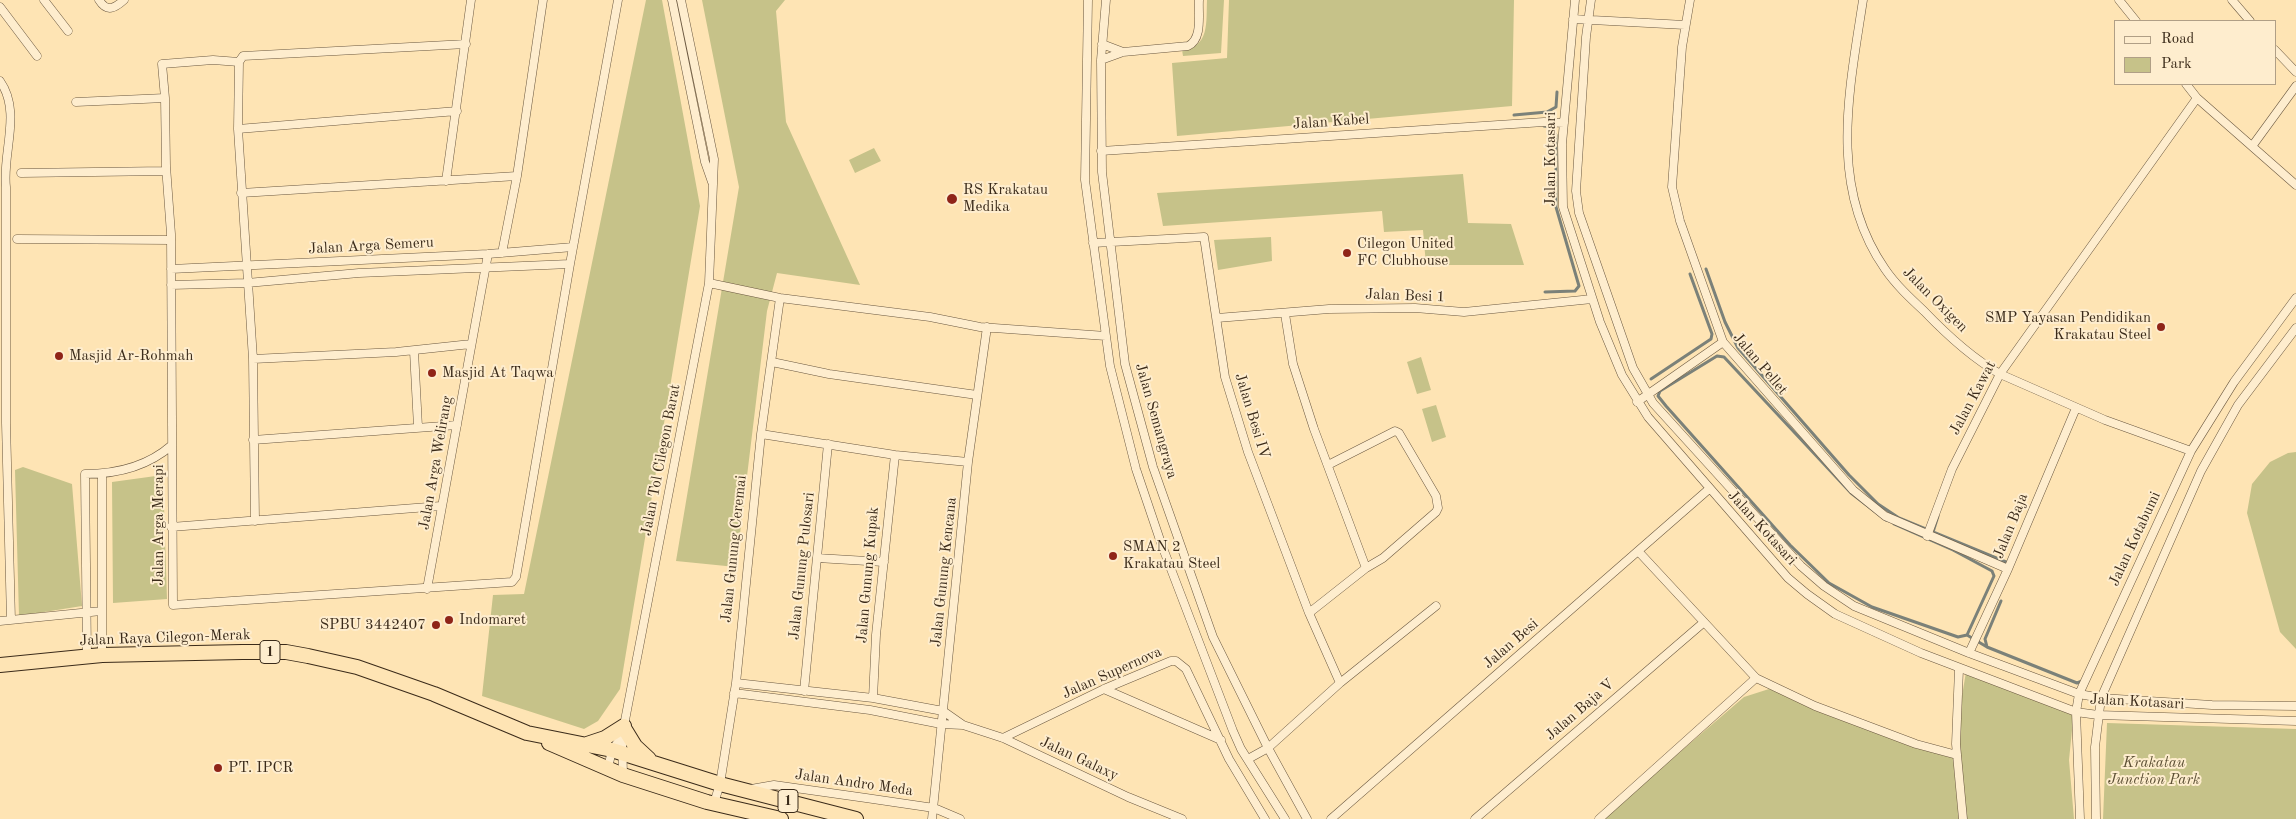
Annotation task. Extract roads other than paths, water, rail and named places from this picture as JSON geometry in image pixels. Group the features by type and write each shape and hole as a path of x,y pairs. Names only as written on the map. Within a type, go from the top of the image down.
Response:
{"highway":[{"name":"Jalan Raya Cilegon-Merak","path":"0,665 102,655 286,652 357,667 434,694 527,733 586,744"},
{"path":"586,744 623,730 635,746 653,763"},
{"name":"1","path":"527,733 623,775 714,803 781,819"},
{"name":"1","path":"586,744 720,784 856,819"}],"street":[{"path":"44,0 68,31"},
{"path":"99,0 103,6 114,8 124,0"},
{"path":"446,181 471,0"},
{"path":"502,253 517,176 543,0"},
{"path":"570,264 618,0"},
{"path":"672,0 705,162 714,188"},
{"name":"Jalan Tol Cilegon Barat","path":"623,730 709,283 714,159 681,0"},
{"name":"Jalan Semangraya","path":"1088,0 1085,180 1110,366 1139,478 1161,543 1233,731 1285,819"},
{"name":"Jalan Semangraya","path":"1106,0 1101,60 1102,172 1125,364 1153,467 1213,637 1268,748 1307,819"},
{"path":"1101,60 1123,52 1193,44 1198,37 1199,0"},
{"name":"Jalan Kotasari","path":"1575,0 1559,122 1563,207 1592,298 1622,375 1637,402 1709,489 1788,578 1835,614 1959,669 2076,712 2098,715 2296,721"},
{"name":"Jalan Kotasari","path":"1591,0 1576,191 1578,206 1633,368 1658,411 1801,566 1844,600 2079,694 2101,698 2212,705 2296,706"},
{"name":"Jalan Pellet","path":"1690,0 1685,25 1672,187 1680,221 1723,342 1854,490 1885,516 1929,532 2008,569"},
{"name":"Jalan Oxigen","path":"1863,0 1852,74 1847,158 1848,176 1868,241 1886,269 1903,291 1983,364 2000,374 2105,420 2191,450"},
{"path":"2119,0 2135,20"},
{"path":"2232,0 2249,20"},
{"path":"0,7 37,56"},
{"path":"1573,19 1685,25"},
{"path":"255,521 253,359 238,130 239,62 243,56 466,44"},
{"path":"1102,44 1123,52"},
{"path":"2276,51 2296,72"},
{"name":"Jalan Arga Merapi","path":"239,62 213,60 162,64 171,240 173,605 512,582 516,577 570,264"},
{"path":"0,81 4,93 11,135 3,187 3,303 11,620"},
{"path":"2187,85 2197,98 2253,145 2296,185"},
{"path":"2253,145 2296,86"},
{"path":"76,102 165,98"},
{"name":"Jalan Kawat","path":"1929,532 1952,469 2000,374 2197,98"},
{"path":"238,130 456,111"},
{"name":"Jalan Kabel","path":"1101,151 1559,122"},
{"path":"21,173 166,171"},
{"path":"241,193 517,176"},
{"name":"Jalan Besi IV","path":"1110,241 1204,236 1225,377 1248,452 1309,613 1340,683"},
{"path":"17,239 171,240"},
{"path":"1093,243 1110,241"},
{"name":"Jalan Arga Semeru","path":"171,269 488,254 573,247"},
{"name":"Jalan Arga Welirang","path":"427,589 488,254"},
{"name":"Jalan Arga Semeru","path":"171,285 247,283 359,273 570,264"},
{"path":"709,283 780,298 930,317 988,327 1106,336"},
{"name":"Jalan Gunung Ceremai","path":"714,803 720,784 736,683 761,434 780,298"},
{"name":"Jalan Besi 1","path":"1217,318 1285,314 1338,308 1415,308 1464,312 1592,298"},
{"name":"Jalan Kotabumi","path":"2080,819 2076,712 2079,694 2191,450 2234,382 2296,298"},
{"path":"1285,314 1293,364 1366,568"},
{"name":"Jalan Gunung Kencana","path":"932,819 968,462 988,327"},
{"path":"2096,819 2095,747 2101,698 2201,470 2248,391 2296,328"},
{"path":"1637,402 1723,342"},
{"path":"253,359 414,350 471,344"},
{"path":"414,350 418,427"},
{"path":"772,362 829,374 977,395"},
{"path":"2234,382 2248,391"},
{"name":"Jalan Baja","path":"1970,652 2008,569 2076,408"},
{"path":"253,440 457,425"},
{"path":"1309,613 1366,568 1383,558 1436,512 1438,508 1436,496 1395,431 1328,465"},
{"path":"761,434 895,455 968,462"},
{"name":"Jalan Gunung Pulosari","path":"804,691 828,444"},
{"path":"87,656 85,612 85,474 102,474 127,470 161,455 172,445"},
{"name":"Jalan Gunung Kupak","path":"873,698 895,455"},
{"path":"102,474 102,655"},
{"name":"Jalan Besi","path":"1331,819 1709,489"},
{"path":"172,527 441,506"},
{"path":"0,550 10,548"},
{"path":"1638,551 1756,678 1815,706 1916,744 1957,756"},
{"path":"817,558 884,562"},
{"path":"1835,614 1844,600"},
{"path":"1248,759 1268,748 1340,683 1436,606"},
{"path":"0,621 101,611"},
{"name":"Jalan Baja V","path":"1475,819 1703,623"},
{"name":"Jalan Supernova","path":"1003,738 1104,689 1171,661 1176,661 1186,669 1220,740"},
{"path":"1959,669 1957,756 1963,819"},
{"path":"1599,819 1756,678"},
{"name":"Jalan Galaxy","path":"736,683 873,698 943,711 963,725"},
{"path":"1104,689 1220,740 1265,819"},
{"name":"Jalan Galaxy","path":"734,693 870,710 941,724 963,725 1003,738 1128,797 1182,819"},
{"path":"608,768 618,752 623,730"},
{"path":"618,752 623,775"},
{"name":"Jalan Andro Meda","path":"744,790 774,785 934,808 960,819"}],"waterway":[{"path":"1514,115 1547,112 1556,107 1557,92"},
{"path":"1544,126 1551,127 1556,135 1556,207 1579,286 1575,291 1545,292"},
{"path":"1706,269 1725,322 1738,348 1849,475 1878,504 1899,518 1933,532"},
{"path":"1651,379 1711,339 1712,334 1690,274"},
{"path":"1886,520 1851,493 1724,357 1717,356 1660,391 1658,396 1666,406 1790,545 1829,583 1872,607 1958,637 1967,635 1987,647"},
{"path":"1938,516 1933,532 2006,562"},
{"path":"1894,524 1953,550 1992,571 1994,576 1967,635"},
{"path":"2001,601 1985,639 1987,647 2077,683 2082,681"}],"place":[{"name":"RS Krakatau Medika","path":"952,199"},
{"name":"Cilegon United FC Clubhouse","path":"1347,253"},
{"name":"SMP Yayasan Pendidikan Krakatau Steel","path":"2161,327"},
{"name":"Masjid Ar-Rohmah","path":"59,356"},
{"name":"Masjid At Taqwa","path":"432,373"},
{"name":"SMAN 2 Krakatau Steel","path":"1113,556"},
{"name":"Indomaret","path":"449,620"},
{"name":"SPBU 3442407","path":"436,625"},
{"name":"PT. IPCR","path":"218,768"}],"park label":[{"name":"Krakatau Junction Park","path":"2154,772"}]}
